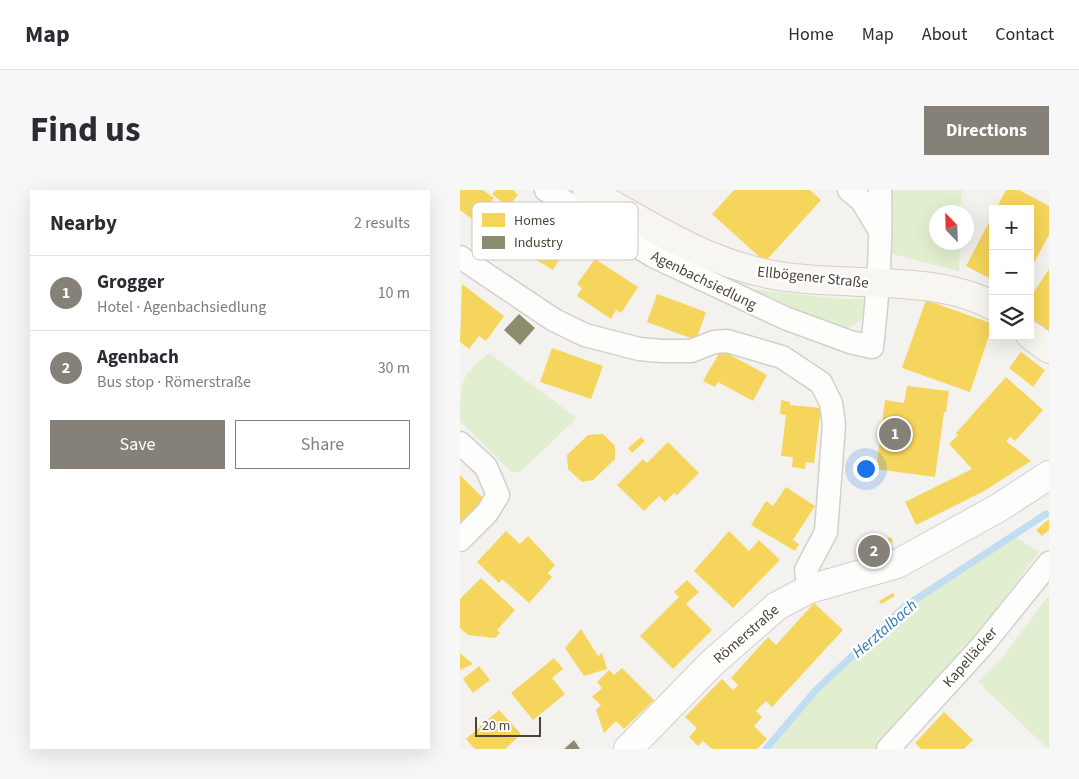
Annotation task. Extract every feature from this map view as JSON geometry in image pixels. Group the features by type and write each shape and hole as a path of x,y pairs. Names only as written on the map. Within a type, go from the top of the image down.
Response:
{"main road":[{"name":"Ellbögener Straße","path":"587,190 608,202"},
{"name":"Ellbögener Straße","path":"638,219 683,245 744,268 798,279 879,284"},
{"path":"879,284 946,290 969,295 989,304"},
{"path":"1034,338 1049,349"}],"street":[{"name":"Agenbachsiedlung","path":"546,190 565,202"},
{"path":"849,190 862,201 882,233"},
{"path":"879,284 882,233 880,190"},
{"name":"Agenbachsiedlung","path":"638,247 653,256 785,318 850,342 872,347 879,284"},
{"path":"460,257 554,320 585,335 639,348 662,351 691,350 714,342 727,341 782,357 821,383 831,403 834,424 826,532 806,570 809,590"},
{"path":"460,443 486,467 498,495 487,513 460,540"},
{"name":"Römerstraße","path":"628,749 712,664 777,606 809,590 897,564 994,511 1049,475"},
{"name":"Kapelläcker","path":"888,749 982,646 1049,564"}],"green space":[{"path":"888,190 962,190 961,205 929,205 929,250 960,250 959,271 892,254"},
{"path":"751,289 841,299 864,299 865,317 845,331"},
{"path":"489,353 577,418 520,472 511,472 460,421 460,396 464,381 472,368"},
{"path":"1014,536 1039,552 963,653 876,749 766,749 816,690 904,607"},
{"path":"1049,595 1048,749 978,682 1000,661"}],"building: Homes":[{"path":"460,190 483,190 494,198 491,202 472,202 472,219 460,210"},
{"path":"496,190 513,190 518,195 512,202 502,202 492,194"},
{"path":"734,190 810,190 821,200 765,262 712,214"},
{"path":"1006,190 1019,190 1049,206 1049,235 1034,263 1034,205 998,205"},
{"path":"989,223 989,278 966,266"},
{"path":"536,260 559,260 553,270"},
{"path":"594,260 597,260 638,287 621,313 616,310 611,319 577,296 582,288 577,284"},
{"path":"1049,269 1049,332 1034,323 1034,292"},
{"path":"462,284 504,316 486,341 479,336 469,349 460,342"},
{"path":"657,294 706,312 696,340 647,322"},
{"path":"926,300 989,323 989,336 970,392 902,368"},
{"path":"552,348 603,366 591,399 540,382"},
{"path":"721,350 767,375 753,401 718,382 715,387 703,381"},
{"path":"1021,352 1045,370 1033,387 1009,368"},
{"path":"1006,377 1043,410 1015,441 1010,437 1006,441 1031,461 984,491 916,525 905,502 972,469 949,444 958,435 956,433"},
{"path":"907,386 949,391 946,412 944,412 935,477 876,469 885,400 904,403"},
{"path":"781,400 790,402 790,405 821,408 814,463 806,462 805,469 792,467 793,457 781,456 786,415 780,414"},
{"path":"603,434 615,446 615,459 593,480 582,482 568,469 567,455 588,435"},
{"path":"641,437 645,441 632,453 628,448"},
{"path":"668,442 699,473 677,495 674,493 665,502 659,496 644,511 617,485 643,459 647,463"},
{"path":"460,475 484,499 474,518 470,513 460,522"},
{"path":"786,487 815,506 793,540 799,544 795,551 751,525 766,501 773,506"},
{"path":"1049,519 1049,530 1042,536 1036,530"},
{"path":"506,531 520,544 528,536 555,565 548,573 552,577 529,603 502,579 499,583 477,562"},
{"path":"729,531 749,551 759,540 780,560 733,608 694,571"},
{"path":"891,537 893,541 878,547 877,544"},
{"path":"481,578 515,610 497,630 500,633 495,638 468,635 460,628 460,599"},
{"path":"687,580 699,592 686,604 712,630 673,669 640,636 679,597 674,592"},
{"path":"893,593 895,596 881,604 879,601"},
{"path":"814,603 843,630 772,707 766,701 756,711 762,717 754,726 767,739 757,749 712,749 703,741 698,746 689,737 697,728 685,717 722,679 733,690 738,685 731,678 768,637 776,645"},
{"path":"581,629 598,656 602,653 607,669 584,676 565,648"},
{"path":"460,653 473,664 460,670"},
{"path":"554,658 563,669 552,678 565,694 533,720 511,693"},
{"path":"479,666 490,680 473,693 463,679"},
{"path":"622,668 654,700 624,729 616,721 604,733 596,710 601,705 592,697 602,688 597,682 609,670 614,675"},
{"path":"499,710 521,734 505,749 475,749 466,739"},
{"path":"944,712 973,740 964,749 921,749 915,743"}],"building: Industry":[{"path":"519,314 535,328 520,345 504,330"},
{"path":"574,740 580,749 564,749"}],"waterway":[{"name":"Herztalbach","path":"766,749 816,690 904,607 1046,514"}],"place":[{"name":"Grogger","path":"895,434"},
{"name":"Agenbach","path":"874,551"}]}
